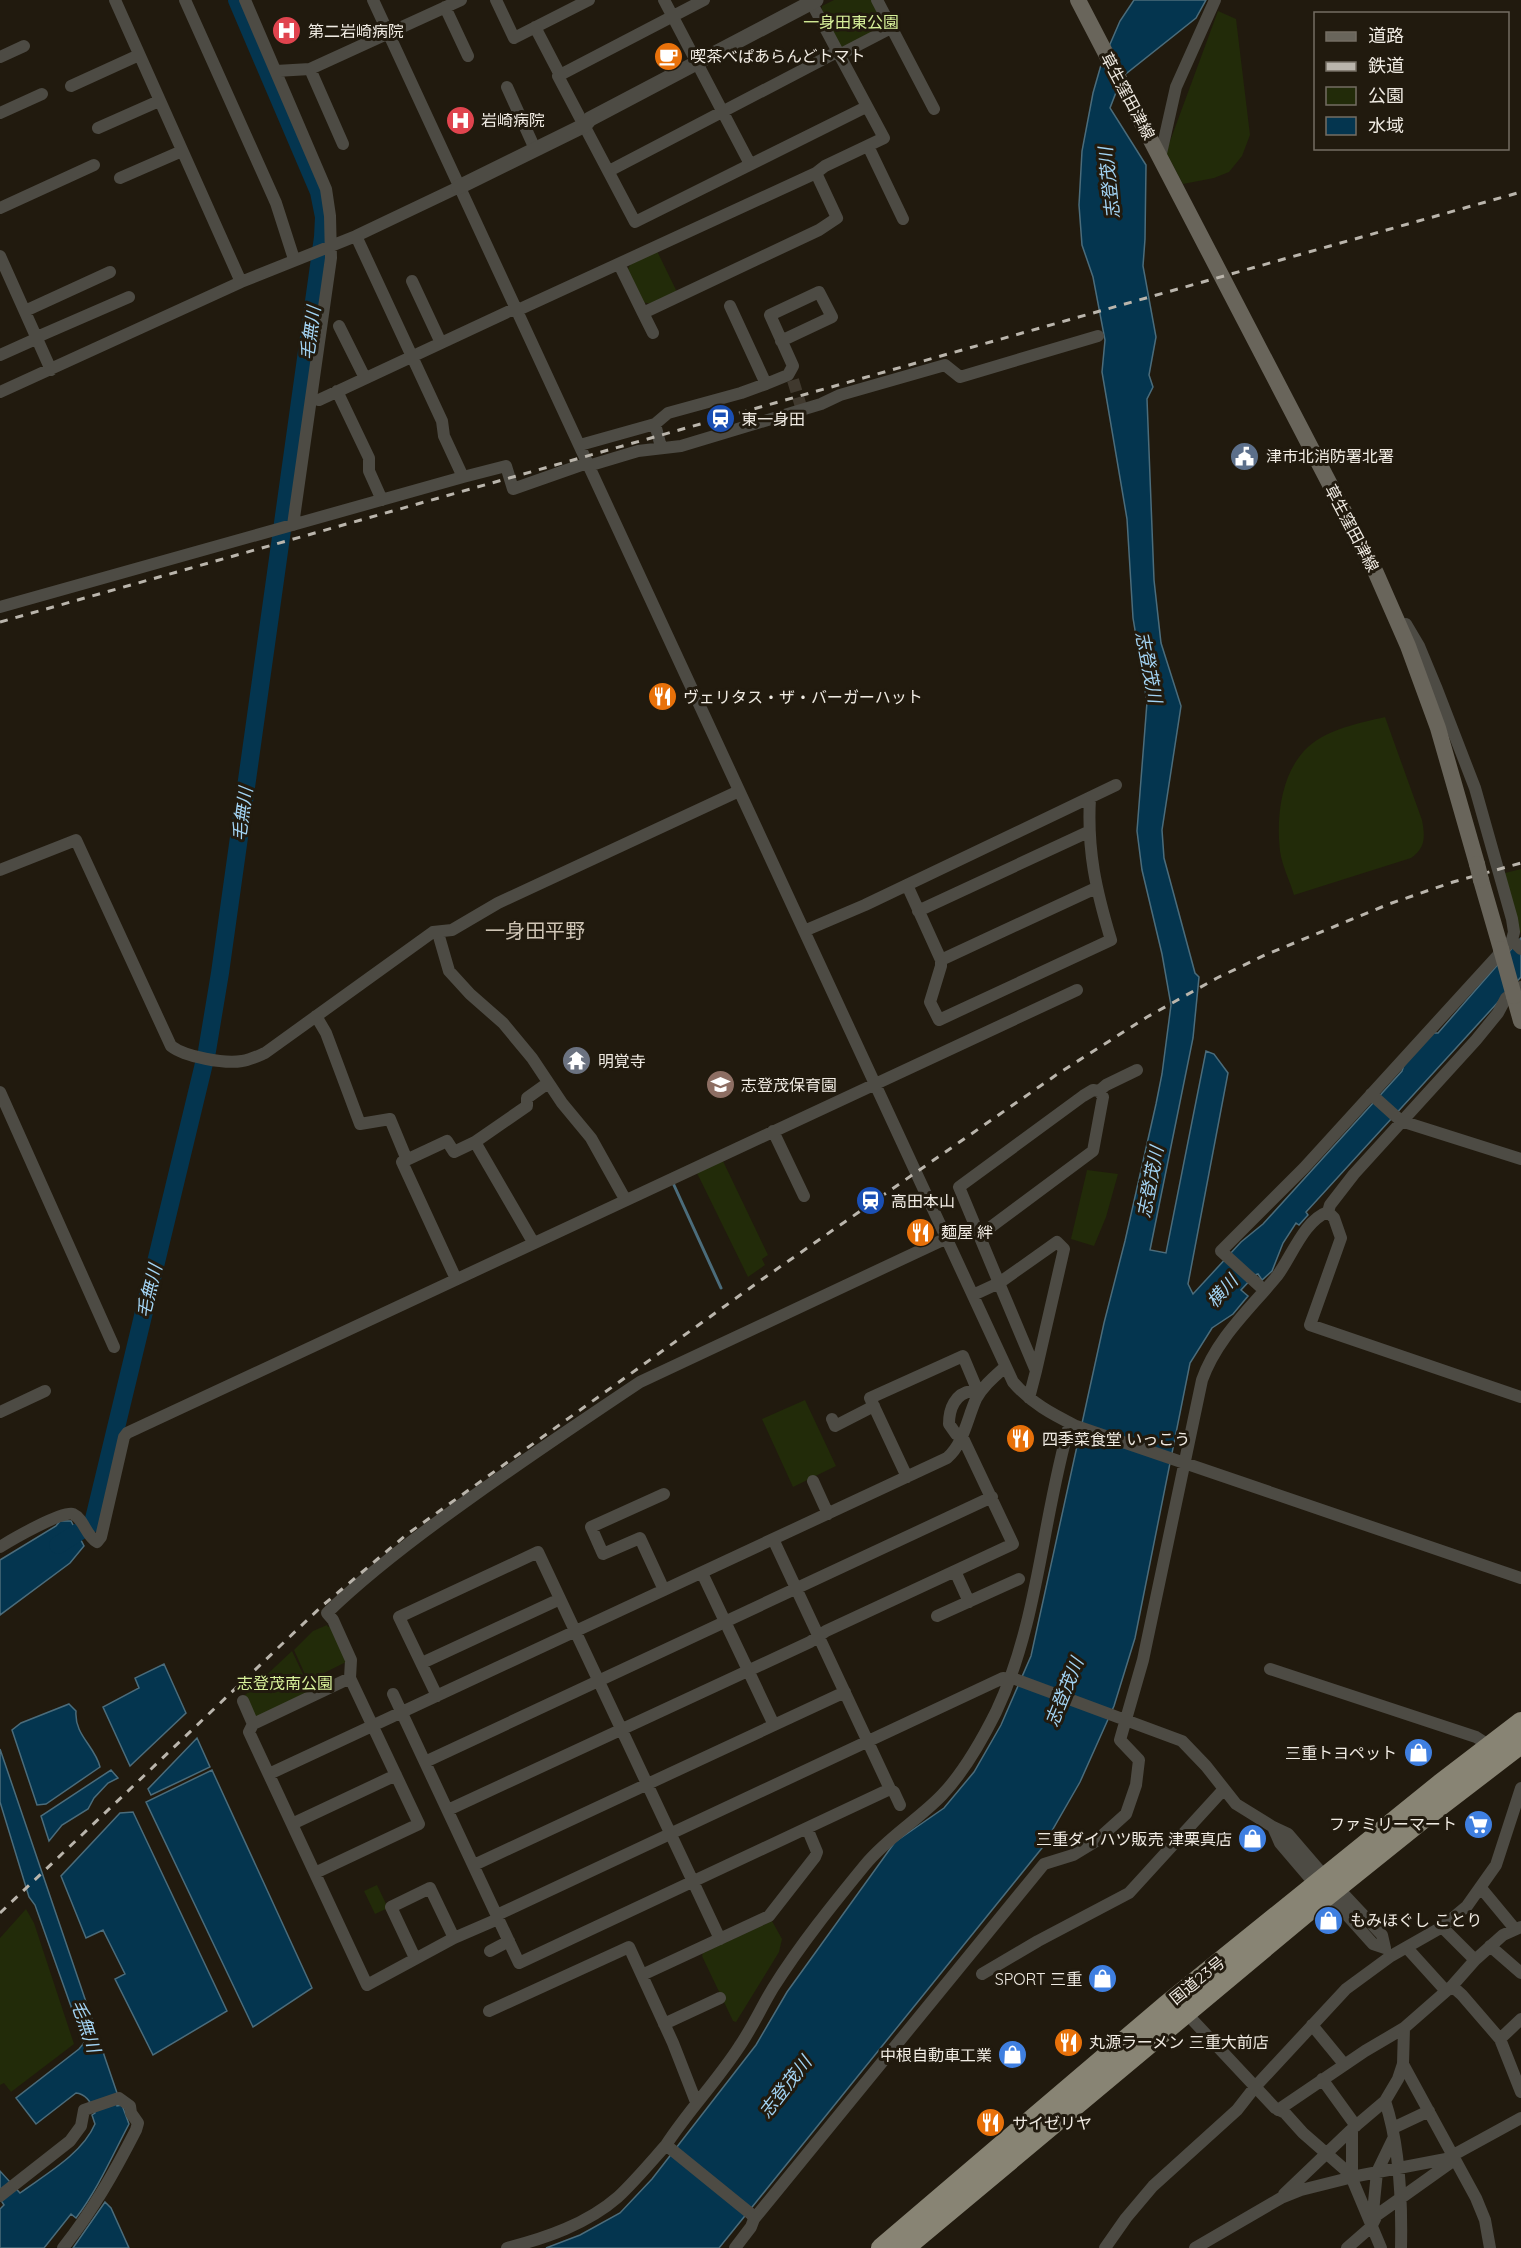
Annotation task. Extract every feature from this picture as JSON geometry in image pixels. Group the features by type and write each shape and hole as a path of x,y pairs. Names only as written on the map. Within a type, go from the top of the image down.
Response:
{"highway":[{"name":"国道23号","path":"905,2248 1187,2014 1327,1886 1521,1722"},
{"name":"国道23号","path":"881,2248 1165,2006 1327,1886 1423,1819 1521,1744"}],"main road":[{"name":"草生窪田津線","path":"1078,0 1376,573 1398,622 1438,728 1479,872 1512,945 1521,1021"}],"street":[{"path":"115,0 242,282"},
{"path":"185,0 276,203 294,260"},
{"path":"244,0 326,189 330,216 331,258 293,525"},
{"path":"373,0 1013,1382 1029,1398 1050,1413 1073,1424 1521,1578"},
{"path":"276,71 310,69 443,5 461,0"},
{"path":"496,0 514,38 589,0"},
{"path":"664,0 750,164"},
{"path":"560,75 704,0"},
{"path":"877,0 934,109"},
{"path":"1157,151 1176,87 1215,0"},
{"path":"0,392 242,282 356,236 459,187 585,125 590,119 812,1 884,138 825,166 816,173 319,400"},
{"path":"443,5 468,56"},
{"path":"536,27 560,75 558,76 635,222 866,107"},
{"path":"609,171 891,28"},
{"path":"0,57 24,46"},
{"path":"71,86 139,55"},
{"path":"310,69 344,144"},
{"path":"507,87 535,149"},
{"path":"0,113 42,94"},
{"path":"98,128 159,101"},
{"path":"868,146 903,219"},
{"path":"120,178 182,151"},
{"path":"0,208 94,165"},
{"path":"643,313 819,230 837,218 816,173"},
{"path":"356,236 442,422 444,436 463,477"},
{"path":"0,256 51,370"},
{"path":"619,264 653,333"},
{"path":"25,311 110,272"},
{"path":"412,281 441,344"},
{"path":"580,445 655,424 668,413 790,378 793,366 781,341 770,315 819,292 832,317 781,341"},
{"path":"0,355 129,297"},
{"path":"730,306 766,384"},
{"path":"339,326 365,378"},
{"path":"0,608 506,466 513,489 588,464 638,451 681,446 821,404 840,395 945,365 960,377 1098,336"},
{"path":"337,392 369,458 369,471 382,500"},
{"path":"655,424 661,447"},
{"path":"1264,1290 1221,1251 1304,1168 1512,945 1514,932 1512,919 1475,788 1419,646 1404,621 1398,622"},
{"path":"804,931 906,885 1116,784"},
{"path":"0,870 76,840 168,1040 176,1049 187,1054 230,1062 249,1059 265,1053 434,932 452,930 498,903 739,791"},
{"path":"906,885 941,960 930,1002 939,1020 1111,940 1096,888 1088,832 1090,798"},
{"path":"918,911 1088,832"},
{"path":"941,960 1096,888"},
{"path":"438,933 449,971 470,994 503,1023 532,1058 548,1083 591,1138 626,1199"},
{"path":"0,1547 61,1515 74,1514 90,1538 97,1542 101,1537 124,1437 127,1433 1077,990"},
{"path":"1328,1212 1336,1197 1401,1120 1476,1040 1498,1013 1506,998 1517,991"},
{"path":"316,1016 326,1033 360,1124 390,1119 407,1160"},
{"path":"1099,1091 1106,1084 1137,1070"},
{"path":"456,1279 402,1162 447,1141 454,1152 475,1142 527,1106 527,1098 548,1083"},
{"path":"980,1235 1093,1151 1103,1097 1099,1091 1093,1090 1083,1096 959,1187 1036,1371"},
{"path":"0,1092 114,1347"},
{"path":"1371,1094 1401,1120 1521,1159"},
{"path":"773,1131 804,1196"},
{"path":"475,1142 533,1242"},
{"path":"735,2248 751,2227 753,2217 1044,1864 1073,1855 1096,1841 1126,1814 1136,1785 1140,1760 1120,1740 1143,1660 1182,1463 1202,1380 1209,1360 1224,1337 1278,1274 1305,1232 1322,1214 1328,1212"},
{"path":"1328,1212 1334,1218 1341,1238 1310,1325 1521,1396"},
{"path":"315,1873 419,1824 350,1678 351,1660 333,1620 327,1613 368,1577 440,1521 596,1409 640,1382 947,1238"},
{"path":"973,1296 999,1283 1057,1242 1064,1249 1029,1398"},
{"path":"907,1477 870,1398 963,1356 979,1394"},
{"path":"269,1774 947,1458 954,1451 962,1436 984,1386 1005,1366"},
{"path":"0,1412 45,1391"},
{"path":"448,1810 748,1671 1013,1544 962,1436 951,1430 949,1417 951,1408 960,1395 966,1391 979,1394"},
{"path":"841,1424 874,1406"},
{"path":"507,2248 547,2237 596,2213 625,2189 668,2147 696,2102 739,2048 774,1987 867,1863 895,1835 941,1796 952,1783 985,1733 1012,1678 1073,1424"},
{"path":"813,1481 828,1514"},
{"path":"664,1494 591,1527 603,1554 639,1538 664,1590"},
{"path":"425,1762 992,1497"},
{"path":"773,1539 890,1790 894,1792 900,1805"},
{"path":"437,1696 399,1617 538,1552 720,1939"},
{"path":"955,1571 969,1602"},
{"path":"702,1573 774,1725"},
{"path":"937,1616 1019,1579"},
{"path":"422,1663 560,1599"},
{"path":"1270,1670 1476,1737 1490,1746"},
{"path":"350,1678 253,1724 249,1732 367,1984 454,1938 670,1833 1004,1678 1012,1678 1182,1741 1206,1766 1236,1804 1273,1827 1280,1842 1382,1935 1388,1952"},
{"path":"474,1865 845,1692"},
{"path":"393,1694 519,1963 890,1790"},
{"path":"243,1701 253,1724"},
{"path":"292,1824 396,1775"},
{"path":"1104,2248 1153,2186 1237,2110 1312,2025 1353,1984 1388,1952 1407,1948 1442,1926 1467,1906 1496,1865 1521,1788"},
{"path":"982,1974 1038,1941 1129,1893 1224,1789"},
{"path":"642,1975 769,1916 815,1857 817,1852 807,1828"},
{"path":"415,1958 391,1907 430,1888 454,1938"},
{"path":"1278,2110 1344,2064 1404,2028 1449,1989 1490,1946 1518,1928 1481,1888"},
{"path":"1442,1926 1475,1960"},
{"path":"490,1951 509,1941"},
{"path":"1490,1946 1521,1973"},
{"path":"489,2010 629,1947 696,2102"},
{"path":"1407,1948 1449,1989 1462,1995 1500,2039 1521,2092"},
{"path":"664,2024 720,1998"},
{"path":"1187,2014 1278,2110 1285,2113 1303,2133 1352,2178"},
{"path":"1500,2039 1521,2019"},
{"path":"1312,2025 1344,2064"},
{"path":"1195,2248 1213,2244 1281,2198 1385,2101 1398,2079 1403,2064 1404,2028"},
{"path":"1403,2064 1454,2155 1485,2220 1490,2248"},
{"path":"1322,2079 1354,2128 1352,2178 1381,2248"},
{"path":"0,2196 70,2140 81,2126 84,2110 119,2098 130,2106 131,2113 138,2123 136,2130 108,2185 86,2219 63,2248"},
{"path":"1385,2101 1393,2133 1401,2197 1401,2248"},
{"path":"1371,2227 1377,2172 1393,2133 1429,2111"},
{"path":"1281,2198 1318,2185 1435,2162 1454,2155 1521,2118"},
{"path":"668,2147 753,2217"},
{"path":"1347,2248 1371,2227 1377,2215 1450,2163 1454,2155"}],"green space":[{"name":"一身田東公園","path":"834,0 874,0 886,24 844,49 840,47 822,11 822,6"},
{"path":"1218,11 1236,19 1250,135 1242,156 1229,172 1214,178 1183,184 1166,152"},
{"path":"657,251 677,292 651,304 642,302 627,271 631,263"},
{"path":"1385,717 1422,820 1424,836 1422,846 1411,858 1294,895 1282,862 1279,838 1282,796 1292,769 1299,757 1316,741 1344,728"},
{"path":"1521,869 1521,932 1516,937 1505,873"},
{"path":"722,1159 768,1255 762,1259 765,1265 748,1277 696,1171"},
{"path":"1087,1170 1118,1174 1106,1217 1094,1246 1071,1239"},
{"path":"805,1400 836,1466 793,1487 762,1419"},
{"path":"327,1625 331,1626 346,1662 308,1681 294,1650 313,1631"},
{"name":"志登茂南公園","path":"292,1651 311,1691 254,1718 244,1696"},
{"path":"377,1885 388,1908 375,1914 364,1891"},
{"path":"26,1909 34,1923 74,2044 11,2092 4,2083 0,2085 0,1938"},
{"path":"772,1921 782,1939 779,1952 736,2022 733,2021 702,1956 703,1953"}],"water":[{"path":"1134,0 1206,0 1196,18 1122,77 1110,108 1146,165 1143,266 1156,337 1149,375 1153,387 1147,399 1154,580 1161,643 1181,706 1162,830 1164,858 1195,973 1199,977 1193,1038 1150,1250 1166,1253 1206,1051 1214,1054 1228,1073 1188,1284 1193,1294 1241,1242 1263,1224 1402,1071 1404,1065 1433,1033 1438,1033 1521,938 1521,977 1306,1212 1308,1215 1299,1225 1296,1223 1283,1243 1272,1271 1262,1280 1258,1274 1255,1275 1241,1290 1248,1296 1233,1314 1212,1328 1190,1363 1135,1638 1114,1706 1080,1782 1042,1848 719,2248 546,2248 580,2235 620,2213 652,2179 756,2045 787,1992 895,1842 944,1808 974,1772 1001,1725 1031,1656 1104,1323 1156,1104 1171,1005 1162,954 1142,870 1137,831 1147,702 1133,618 1127,519 1102,372 1105,340 1093,277 1082,245 1079,205 1082,151 1093,93 1101,65 1120,21"},
{"path":"60,1521 71,1521 84,1546 70,1563 0,1615 0,1560 56,1526"},
{"path":"164,1664 186,1713 130,1766 103,1707 139,1688 135,1678"},
{"path":"69,1704 76,1711 81,1734 100,1767 46,1804 37,1805 12,1730 21,1723"},
{"path":"197,1738 210,1767 151,1795 148,1789"},
{"path":"0,1749 117,2093 114,2095 117,2106 122,2105 129,2124 84,2207 76,2218 71,2214 44,2248 0,2248 0,2209 4,2205 0,2199 0,2171 20,2193 62,2163 81,2145 95,2124 92,2115 95,2113 86,2097 76,2093 36,2124 16,2098 84,2043 35,1905 29,1897 0,1802"},
{"path":"111,1770 118,1778 108,1783 94,1798 88,1809 62,1825 49,1841 41,1816"},
{"path":"212,1770 312,1988 253,2027 146,1802"},
{"path":"133,1812 227,2011 153,2055 115,1979 125,1974 103,1930 86,1938 61,1876 120,1813"},
{"path":"105,2202 111,2208 129,2248 73,2248"}],"waterway":[{"name":"毛無川","path":"58,1545 93,1523 207,1051 220,973 323,237 324,217 319,192 237,0"},
{"path":"673,1183 721,1288"}],"tunnel":[{"path":"793,380 802,410"}],"railway":[{"path":"0,622 1521,192"},
{"path":"0,1913 322,1606 406,1535 764,1278 1059,1073 1147,1017 1217,978 1265,955 1389,904 1453,882 1521,863"}],"place":[{"name":"第二岩崎病院","path":"287,31"},
{"name":"喫茶べぱあらんどトマト","path":"669,56"},
{"name":"岩崎病院","path":"460,120"},
{"name":"東一身田","path":"720,419"},
{"name":"津市北消防署北署","path":"1245,456"},
{"name":"ヴェリタス・ザ・バーガーハット","path":"662,697"},
{"name":"明覚寺","path":"577,1061"},
{"name":"志登茂保育園","path":"720,1085"},
{"name":"高田本山","path":"870,1201"},
{"name":"麺屋 絆","path":"920,1232"},
{"name":"四季菜食堂 いっこう","path":"1021,1439"},
{"name":"三重トヨペット","path":"1418,1753"},
{"name":"ファミリーマート","path":"1478,1824"},
{"name":"三重ダイハツ販売 津栗真店","path":"1253,1839"},
{"name":"もみほぐし ことり","path":"1329,1920"},
{"name":"SPORT 三重","path":"1103,1979"},
{"name":"丸源ラーメン 三重大前店","path":"1068,2042"},
{"name":"中根自動車工業","path":"1013,2055"},
{"name":"サイゼリヤ","path":"991,2123"}],"district":[{"name":"一身田平野","path":"535,930"}],"water label":[{"name":"志登茂川","path":"1109,183"},
{"name":"志登茂川","path":"1149,667"},
{"name":"志登茂川","path":"1150,1182"},
{"name":"横川","path":"1222,1291"},
{"name":"志登茂川","path":"1064,1692"},
{"name":"志登茂川","path":"785,2087"}]}
